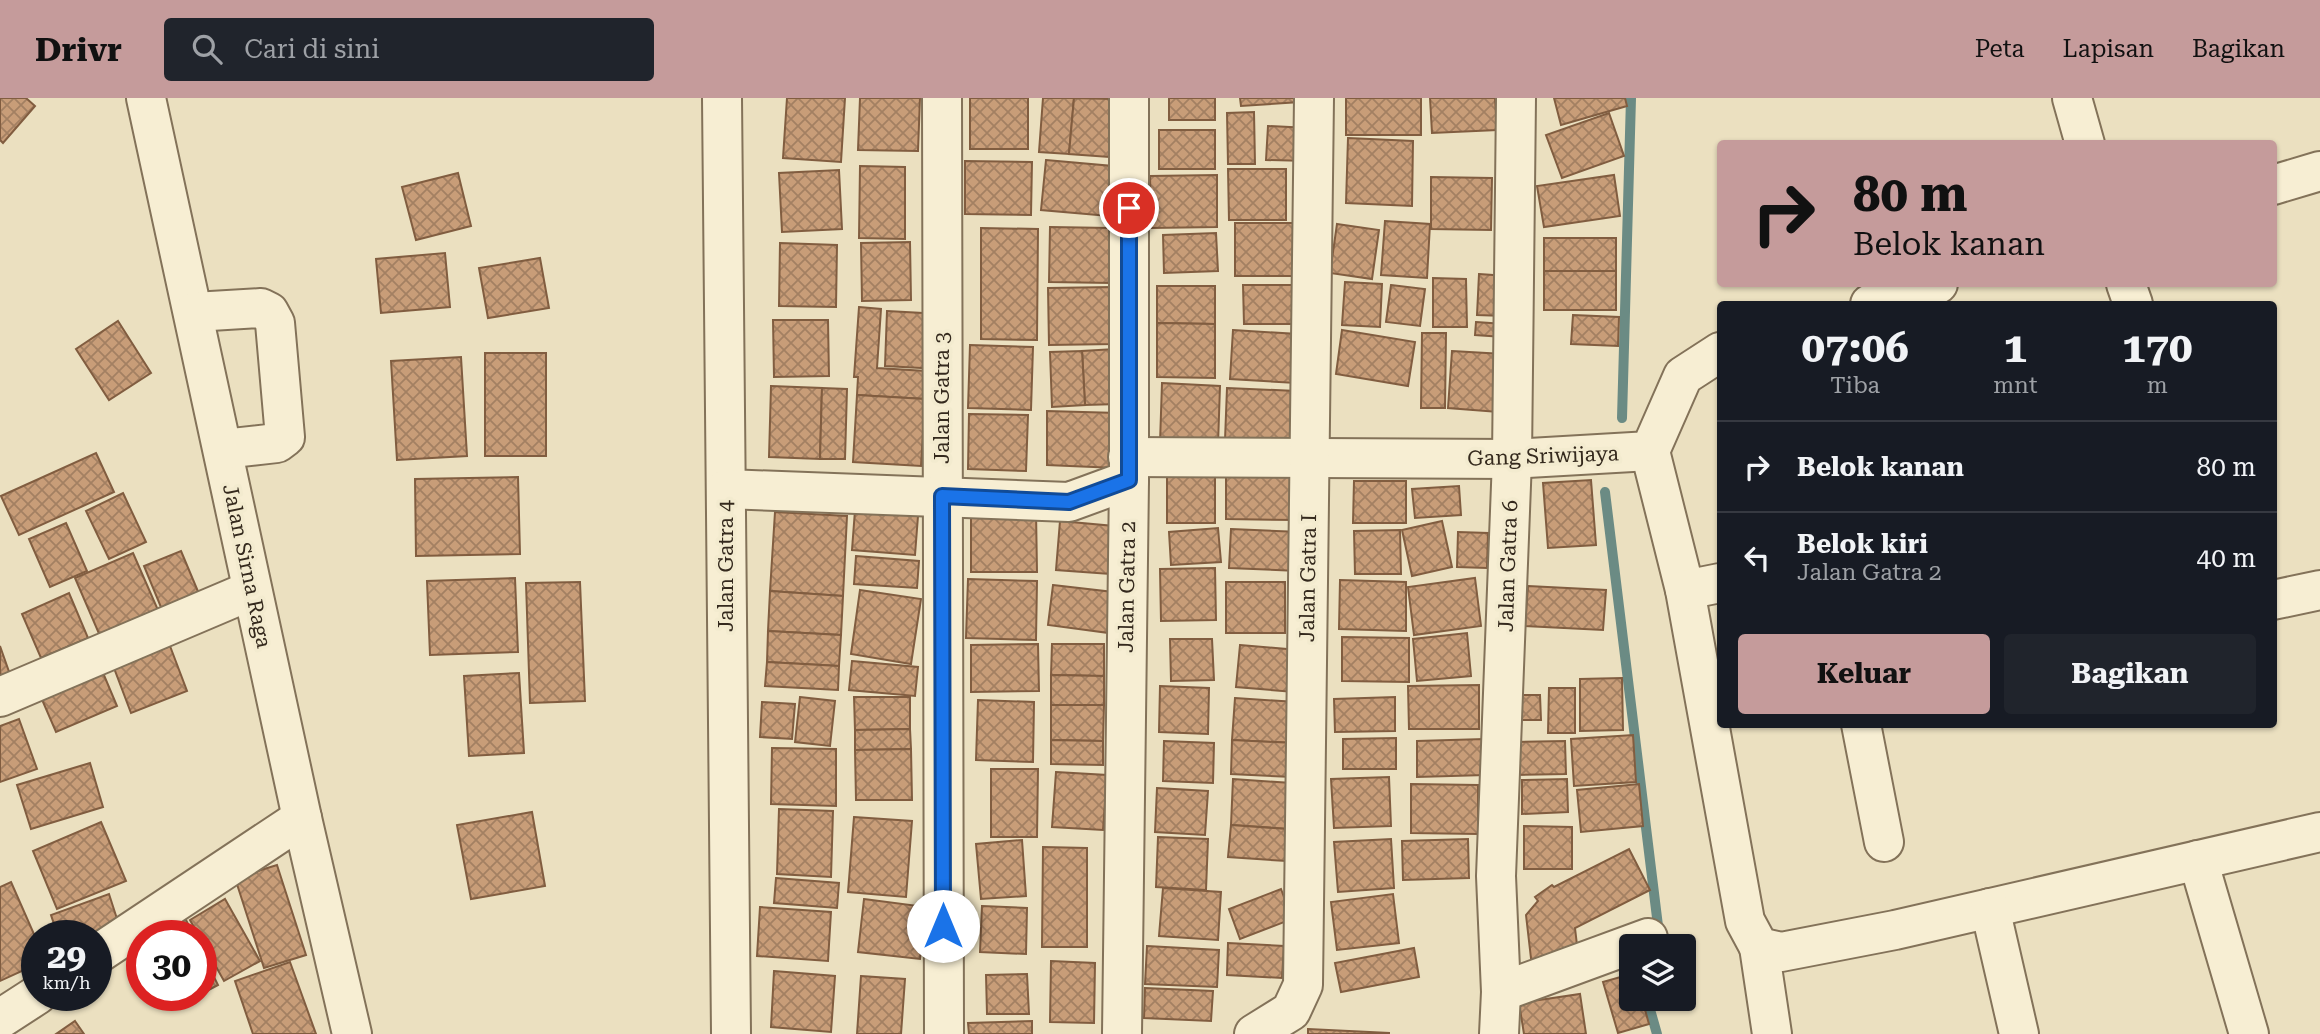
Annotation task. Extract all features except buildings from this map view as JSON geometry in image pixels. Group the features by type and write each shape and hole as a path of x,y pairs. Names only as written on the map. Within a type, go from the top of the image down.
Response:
{"street":[{"name":"Jalan Sirna Raga","path":"146,98 302,818 352,1034"},
{"name":"Jalan Gatra 4","path":"722,98 730,1034"},
{"name":"Jalan Gatra 3","path":"942,98 944,1034"},
{"name":"Jalan Gatra 2","path":"1122,1034 1129,98"},
{"name":"Jalan Gatra I","path":"1254,1034 1291,1011 1303,985 1314,98"},
{"name":"Jalan Gatra 6","path":"1499,1034 1501,992 1496,876 1512,459 1516,98"},
{"path":"2072,98 2084,140"},
{"path":"2277,184 2320,171"},
{"path":"1880,301 1928,287"},
{"path":"194,312 261,308 269,312 275,323 285,436 277,443 223,449"},
{"name":"Gang Sriwijaya","path":"1128,469 1310,458 1512,459 1650,451 1683,376 1717,354"},
{"path":"1650,451 1703,586 1714,722 1745,921 1759,947 1772,1034"},
{"path":"726,489 1069,502 1128,469"},
{"path":"0,697 252,590"},
{"path":"2277,599 2320,590"},
{"path":"1862,728 1884,842"},
{"path":"112,944 302,818"},
{"path":"1759,947 1781,952 1990,908 2320,832"},
{"path":"2198,860 2249,1034"},
{"path":"1990,908 2019,1034"},
{"path":"1501,992 1619,949"}],"waterway":[{"path":"1622,418 1631,98"},
{"path":"1605,492 1659,934"},
{"path":"1650,1011 1657,1034"}],"route":[{"path":"943,926 942,496 1069,502 1087,498 1129,480 1129,208"}]}
